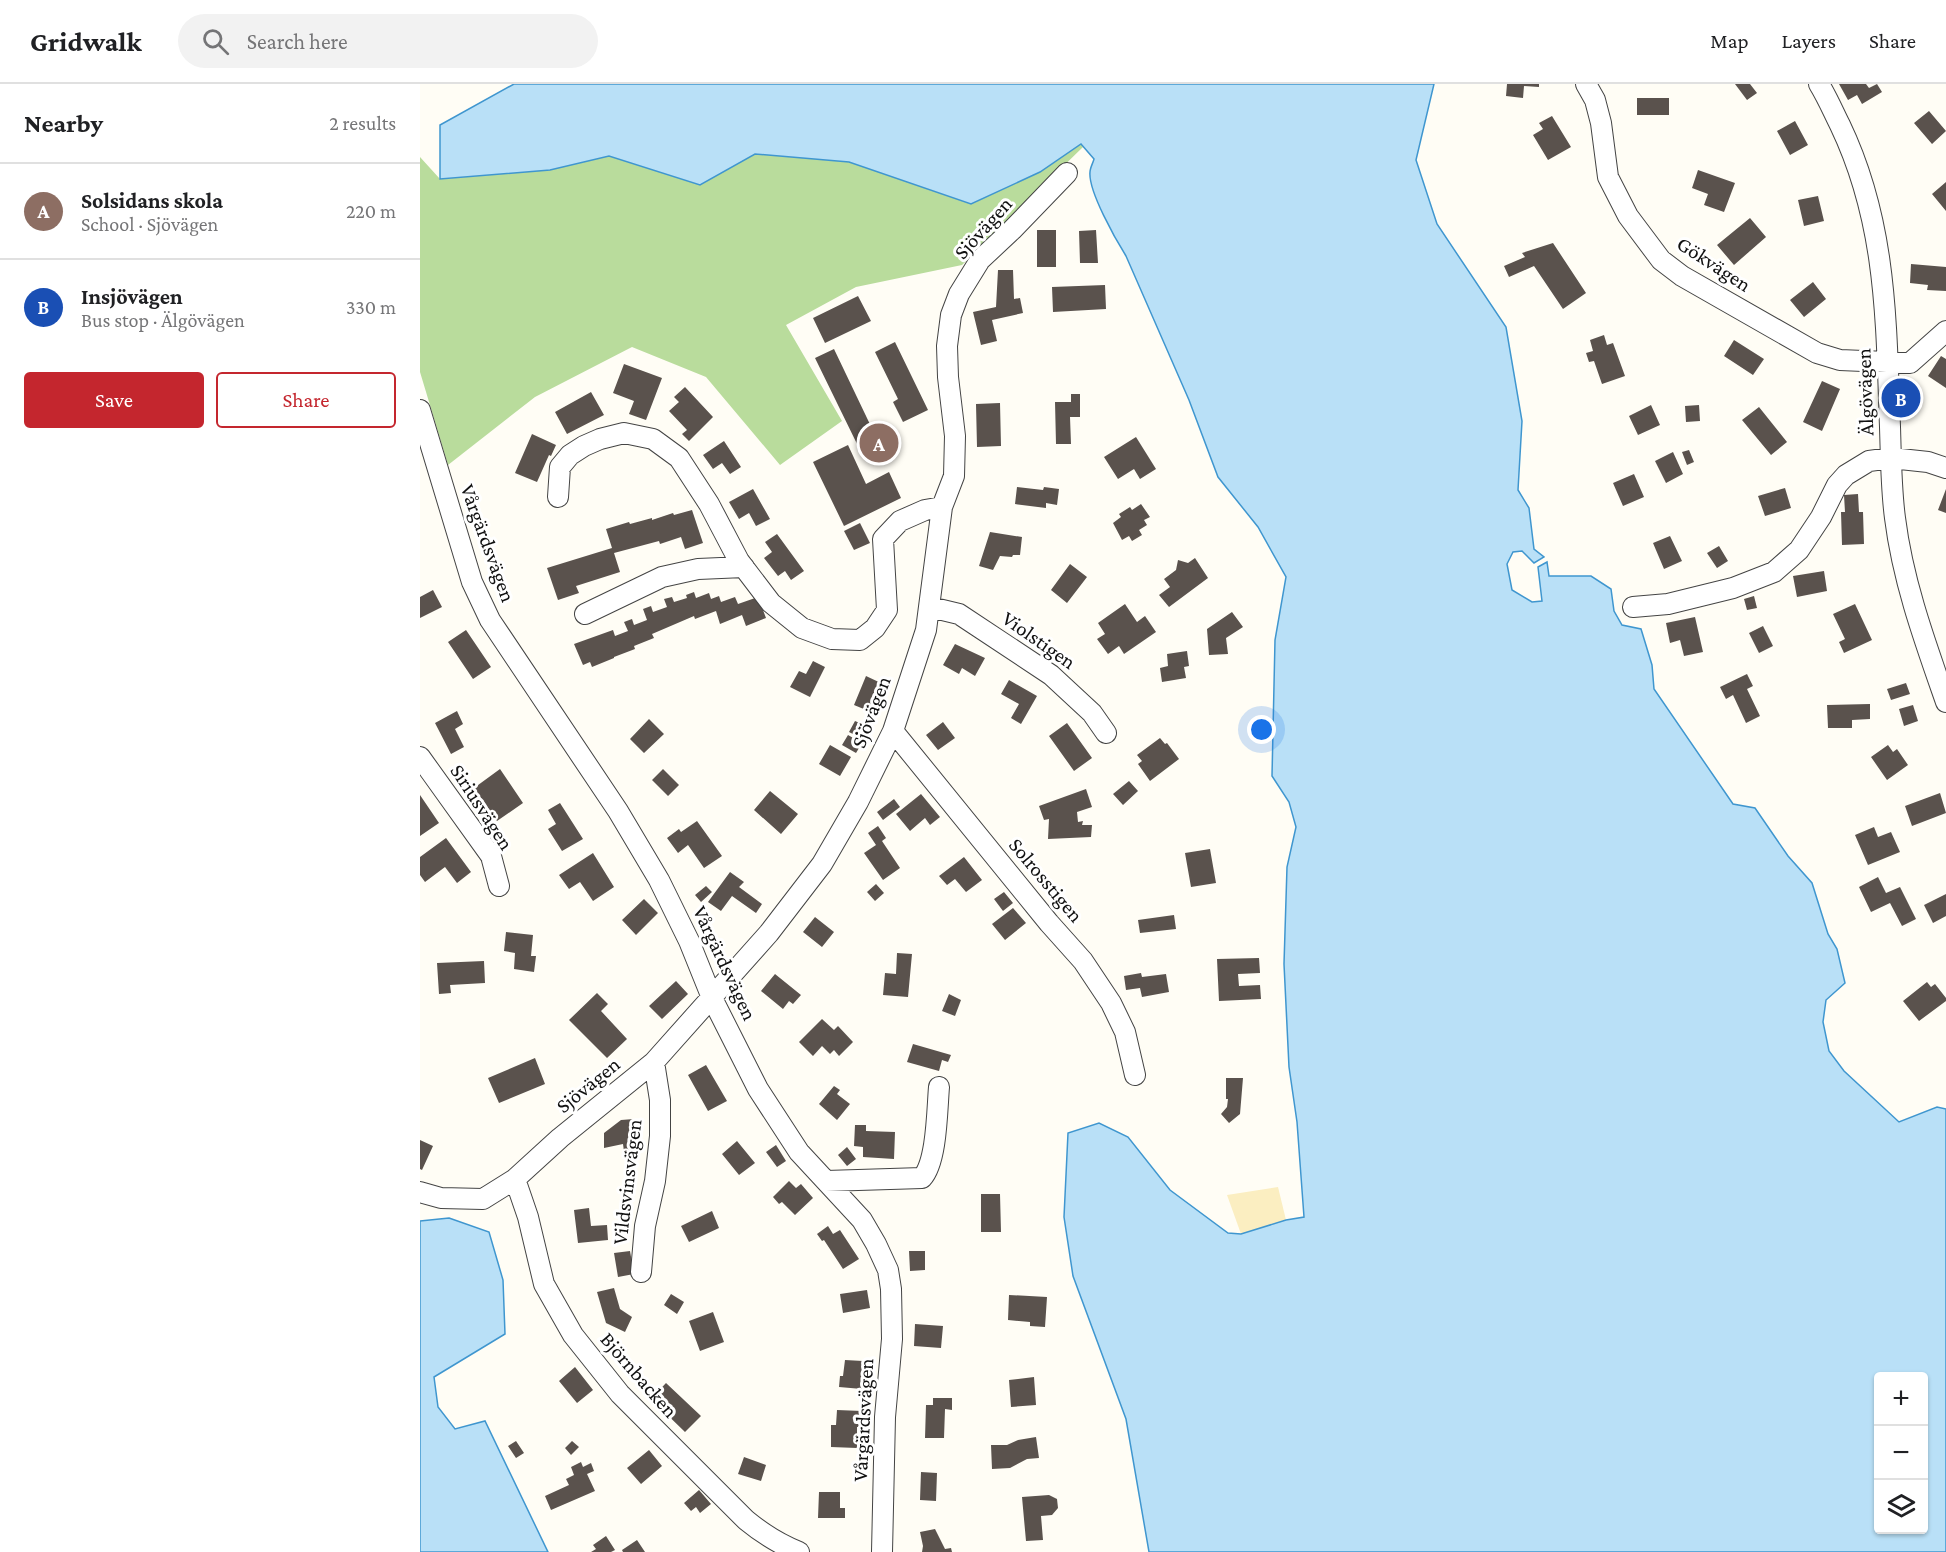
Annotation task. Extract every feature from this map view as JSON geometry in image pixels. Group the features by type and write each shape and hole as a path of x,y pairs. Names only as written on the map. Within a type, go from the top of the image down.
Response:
{"street":[{"name":"Gökvägen","path":"1586,84 1595,100 1601,123 1608,177 1640,235 1661,260 1682,276 1817,353 1840,360 1910,363 1946,331"},
{"name":"Älgövägen","path":"1819,84 1852,151 1871,209 1882,274 1886,319 1891,458 1895,516 1902,564 1946,702"},
{"name":"Sjövägen","path":"420,1192 441,1198 483,1199 515,1179 560,1138 654,1062 770,933 822,864 858,802 893,731 926,630 942,507 954,476 955,436 947,346 951,315 959,294 980,260 1067,173"},
{"name":"Vårgärdsvägen","path":"420,410 428,472 472,582 490,620 640,846 689,941 712,998 758,1089 799,1152 862,1220 888,1270 891,1289 892,1339 885,1417 882,1552"},
{"path":"558,497 560,467 570,454 600,439 618,434 638,435 653,439 679,459 709,504 744,567 771,603 802,628 832,639 860,640 875,628 886,610 883,539 900,520 925,510 942,507"},
{"path":"1633,607 1679,602 1733,588 1774,572 1799,550 1821,517 1837,485 1846,475 1869,461 1891,458 1928,462 1946,468"},
{"path":"585,614 662,578 698,569 744,567"},
{"name":"Violstigen","path":"930,607 959,614 1051,675 1092,713 1106,733"},
{"name":"Solrosstigen","path":"893,731 1083,961 1111,1003 1125,1032 1135,1075"},
{"name":"Siriusvägen","path":"420,758 491,856 499,886"},
{"name":"Vildsvinsvägen","path":"641,1272 645,1226 655,1181 660,1136 660,1100 654,1062"},
{"path":"826,1181 922,1178 927,1173 933,1155 939,1087"},
{"name":"Björnbacken","path":"515,1179 528,1217 544,1284 573,1335 590,1358 620,1394 746,1520 762,1533 799,1552"}],"green space":[{"path":"1081,143 1083,147 962,265 856,287 786,325 842,421 780,465 706,377 632,347 535,397 448,465 420,372 420,157 440,179 550,170 609,156 700,185 755,154 849,162 971,204 1040,172"}],"sand":[{"path":"1278,1187 1286,1220 1241,1234 1227,1195"}],"water":[{"path":"514,84 1434,84 1416,160 1437,224 1506,327 1522,421 1518,490 1529,508 1534,549 1544,557 1534,563 1522,551 1513,552 1507,564 1512,590 1532,602 1542,601 1538,567 1547,562 1549,576 1591,576 1611,589 1614,611 1622,625 1641,629 1652,665 1654,689 1733,804 1755,808 1788,856 1812,883 1828,934 1837,949 1845,983 1826,1000 1823,1022 1829,1051 1844,1071 1899,1122 1937,1107 1946,1109 1946,1552 1149,1552 1126,1419 1073,1276 1064,1217 1068,1133 1099,1123 1128,1137 1170,1190 1228,1233 1241,1234 1304,1217 1297,1122 1289,1067 1284,964 1287,867 1296,827 1289,802 1272,776 1275,640 1286,577 1258,527 1218,477 1189,400 1126,256 1093,191 1090,170 1094,159 1081,144 1040,172 971,204 849,162 755,154 700,185 609,156 550,170 440,179 440,125"},
{"path":"449,1218 489,1232 503,1280 505,1334 434,1377 438,1407 455,1429 485,1421 548,1552 420,1552 420,1221"}],"building":[{"path":"1507,84 1539,84 1539,87 1524,86 1523,98 1506,96"},
{"path":"1735,84 1750,84 1757,93 1747,100"},
{"path":"1839,84 1866,84 1869,88 1877,84 1882,92 1862,104 1857,95 1848,100"},
{"path":"1637,98 1669,98 1669,115 1637,115"},
{"path":"1929,111 1946,131 1932,144 1914,123"},
{"path":"1552,116 1571,147 1548,160 1533,135 1543,129 1539,123"},
{"path":"1795,121 1808,145 1790,155 1777,131"},
{"path":"1698,170 1735,183 1724,212 1704,205 1708,194 1692,188"},
{"path":"1946,182 1946,211 1932,194"},
{"path":"1818,196 1824,221 1804,226 1798,200"},
{"path":"1750,218 1766,237 1734,265 1717,245"},
{"path":"1037,230 1056,230 1056,267 1037,267"},
{"path":"1096,230 1098,263 1080,263 1079,231"},
{"path":"1553,243 1586,293 1563,309 1534,266 1509,277 1504,266 1525,257 1522,253"},
{"path":"1911,264 1946,267 1946,291 1927,290 1928,285 1910,283"},
{"path":"998,270 1013,270 1014,299 1020,298 1023,313 992,320 997,341 981,345 973,312 996,307"},
{"path":"1813,282 1826,299 1804,317 1790,300"},
{"path":"1105,285 1106,309 1053,312 1052,287"},
{"path":"858,296 871,321 825,343 813,318"},
{"path":"1604,335 1607,345 1613,343 1625,376 1602,384 1594,361 1589,362 1586,353 1593,351 1590,340"},
{"path":"1734,340 1764,359 1753,375 1724,356"},
{"path":"895,342 928,410 903,422 893,402 898,399 875,352"},
{"path":"834,349 877,439 859,448 815,358"},
{"path":"1941,356 1946,359 1946,388 1928,376"},
{"path":"624,364 662,378 646,420 629,414 634,401 613,393"},
{"path":"1822,381 1840,389 1822,431 1803,422"},
{"path":"685,387 713,417 689,441 682,434 687,430 669,411 679,402 674,397"},
{"path":"591,392 604,415 567,434 555,412"},
{"path":"1071,394 1080,394 1080,417 1070,417 1071,444 1056,444 1055,402 1071,402"},
{"path":"1000,403 1001,446 977,447 976,404"},
{"path":"1651,405 1660,425 1638,435 1629,416"},
{"path":"1699,405 1700,421 1686,422 1685,406"},
{"path":"1759,407 1787,442 1771,455 1742,420"},
{"path":"532,434 556,445 537,482 515,473"},
{"path":"1136,437 1156,469 1140,479 1134,469 1118,479 1104,457"},
{"path":"724,441 741,467 730,474 722,463 713,469 703,455"},
{"path":"848,445 866,484 889,472 901,498 844,526 813,462"},
{"path":"1689,450 1694,462 1687,465 1682,452"},
{"path":"1673,452 1683,474 1666,483 1655,461"},
{"path":"1634,474 1644,497 1623,506 1613,483"},
{"path":"1017,487 1059,489 1057,505 1046,503 1046,508 1015,504"},
{"path":"1785,488 1791,508 1765,516 1758,496"},
{"path":"753,489 770,519 756,526 749,513 739,519 729,502"},
{"path":"1946,489 1946,513 1938,510"},
{"path":"1858,494 1859,512 1863,512 1864,544 1842,545 1841,512 1845,512 1844,495"},
{"path":"1141,504 1150,517 1144,520 1147,525 1139,530 1142,535 1132,541 1129,536 1122,540 1113,523 1121,517 1119,514 1130,507 1132,510"},
{"path":"692,510 703,543 685,549 681,537 660,544 659,541 614,553 620,572 576,586 579,593 558,600 547,568 612,548 606,529 629,522 630,524 652,518 652,520"},
{"path":"860,523 870,543 854,550 844,531"},
{"path":"990,532 1022,537 1020,555 1000,556 993,570 979,566"},
{"path":"777,534 804,571 791,580 785,571 778,576 764,558 772,552 765,542"},
{"path":"1670,536 1682,561 1664,569 1653,543"},
{"path":"1719,546 1728,561 1717,568 1707,553"},
{"path":"1195,558 1208,578 1169,607 1159,595 1170,587 1164,579 1176,570 1178,560 1188,563"},
{"path":"1070,564 1087,577 1067,603 1051,590"},
{"path":"1824,571 1827,591 1797,597 1793,576"},
{"path":"433,590 442,607 420,618 420,597"},
{"path":"694,592 696,598 709,593 711,599 719,596 721,602 735,597 738,604 758,597 766,618 746,626 742,615 720,624 716,611 695,619 694,616 652,634 654,638 634,646 635,649 592,667 590,662 583,665 574,644 613,630 615,636 628,631 624,622 632,619 634,625 647,620 643,609 651,606 653,612 667,607 664,599 672,597 674,602 687,598 686,595"},
{"path":"1754,596 1757,608 1747,610 1744,599"},
{"path":"1125,604 1137,622 1145,616 1156,632 1124,654 1119,646 1108,654 1097,639 1105,634 1098,623"},
{"path":"1855,604 1872,640 1844,653 1839,642 1845,639 1833,614"},
{"path":"1232,612 1243,627 1226,638 1228,654 1209,655 1207,629"},
{"path":"1695,617 1703,652 1684,656 1680,640 1670,643 1666,623"},
{"path":"1763,626 1773,646 1759,653 1749,633"},
{"path":"466,630 491,667 473,679 448,642"},
{"path":"955,644 985,658 975,676 962,668 959,674 943,665"},
{"path":"1187,651 1189,666 1184,667 1186,678 1162,682 1160,668 1168,666 1167,654"},
{"path":"813,661 825,667 810,697 790,687 799,671 806,674"},
{"path":"1747,674 1753,686 1747,689 1760,716 1746,723 1733,695 1726,699 1720,687"},
{"path":"866,676 883,684 871,712 854,705"},
{"path":"1009,680 1037,696 1021,724 1011,718 1019,704 1001,694"},
{"path":"1906,683 1910,694 1891,700 1887,689"},
{"path":"1870,704 1870,719 1852,720 1852,728 1828,728 1827,705"},
{"path":"1913,705 1918,721 1904,726 1899,709"},
{"path":"457,711 463,724 455,729 464,747 451,754 435,723"},
{"path":"649,719 664,734 644,753 630,739"},
{"path":"855,721 869,727 863,739 849,732"},
{"path":"943,722 955,738 938,750 926,735"},
{"path":"1067,723 1092,758 1074,771 1049,736"},
{"path":"848,735 862,743 856,753 842,745"},
{"path":"1160,738 1165,744 1167,743 1179,759 1150,781 1138,764 1142,761 1137,755"},
{"path":"830,745 851,757 840,776 819,764"},
{"path":"1888,745 1893,752 1897,749 1908,765 1887,780 1871,757"},
{"path":"500,769 523,803 497,821 474,788"},
{"path":"663,769 679,785 668,796 652,780"},
{"path":"1129,781 1138,791 1123,805 1113,794"},
{"path":"1086,789 1092,807 1077,812 1078,822 1083,821 1082,825 1092,825 1091,837 1048,839 1049,819 1044,820 1039,806"},
{"path":"770,791 798,814 781,834 754,810"},
{"path":"1940,793 1946,813 1912,826 1905,806"},
{"path":"921,794 940,817 930,825 925,818 910,831 896,814"},
{"path":"420,795 439,823 420,836"},
{"path":"894,799 900,807 883,820 877,812"},
{"path":"560,803 583,839 562,851 548,829 556,824 548,810"},
{"path":"697,821 722,856 704,868 688,845 678,853 667,838 679,829 681,832"},
{"path":"878,826 886,838 882,841 900,868 883,880 864,853 876,845 868,833"},
{"path":"1874,827 1878,837 1891,832 1900,852 1868,865 1855,835"},
{"path":"446,838 471,872 457,883 445,867 425,882 420,875 420,857"},
{"path":"1210,849 1216,883 1191,887 1185,853"},
{"path":"593,853 614,887 593,901 580,882 569,889 559,875"},
{"path":"964,857 982,880 966,892 955,879 947,885 939,876"},
{"path":"730,872 744,882 739,887 762,904 756,913 732,896 721,911 708,902"},
{"path":"1878,877 1886,893 1900,887 1916,919 1902,926 1890,903 1871,912 1859,887"},
{"path":"876,884 884,893 875,901 867,892"},
{"path":"706,886 712,892 701,902 695,895"},
{"path":"1004,892 1013,903 1003,911 994,899"},
{"path":"1946,894 1946,916 1933,923 1924,905"},
{"path":"644,899 658,913 636,935 622,920"},
{"path":"1013,908 1026,923 1005,940 992,924"},
{"path":"1174,915 1176,929 1140,933 1138,920"},
{"path":"815,917 834,932 822,947 803,932"},
{"path":"506,932 533,935 531,956 536,956 534,972 514,969 515,953 504,951"},
{"path":"897,953 912,954 908,997 883,995 885,973 896,974"},
{"path":"1259,958 1260,973 1238,974 1239,986 1260,985 1261,999 1219,1001 1217,959"},
{"path":"484,961 485,983 450,985 451,993 439,994 437,963"},
{"path":"1141,973 1142,977 1166,974 1169,992 1142,997 1140,988 1126,990 1124,976"},
{"path":"775,974 801,995 793,1004 789,1001 783,1009 761,991"},
{"path":"676,981 688,994 662,1019 649,1006"},
{"path":"1927,982 1931,987 1935,984 1946,1001 1919,1021 1903,1001"},
{"path":"597,993 608,1004 601,1011 627,1039 607,1058 569,1020"},
{"path":"949,994 961,1000 955,1016 942,1011"},
{"path":"822,1019 834,1030 838,1026 853,1042 839,1056 834,1050 830,1054 822,1046 813,1056 799,1042"},
{"path":"913,1044 951,1055 948,1062 942,1060 939,1071 907,1062"},
{"path":"535,1058 545,1084 499,1103 488,1078"},
{"path":"706,1065 727,1101 708,1111 688,1075"},
{"path":"1226,1078 1243,1078 1240,1114 1229,1123 1221,1114 1227,1107"},
{"path":"834,1086 840,1090 837,1094 850,1104 837,1120 819,1104"},
{"path":"634,1119 638,1158 625,1159 623,1144 604,1148 604,1133 621,1120"},
{"path":"855,1125 866,1125 866,1131 895,1132 894,1159 863,1157 863,1147 854,1146"},
{"path":"420,1140 433,1146 422,1170 420,1169"},
{"path":"737,1141 755,1163 739,1175 722,1154"},
{"path":"776,1145 786,1161 777,1167 766,1152"},
{"path":"847,1147 856,1159 847,1166 838,1155"},
{"path":"789,1181 796,1188 801,1184 813,1198 795,1215 782,1202 779,1204 773,1197"},
{"path":"981,1194 1000,1194 1001,1232 981,1232"},
{"path":"589,1208 591,1226 607,1225 608,1240 578,1243 574,1210"},
{"path":"712,1211 719,1228 689,1242 681,1226"},
{"path":"828,1226 833,1234 840,1230 859,1259 843,1269 824,1240 822,1241 817,1234"},
{"path":"630,1251 634,1274 618,1277 614,1253"},
{"path":"909,1251 925,1251 925,1270 910,1271"},
{"path":"614,1288 620,1309 632,1317 625,1332 606,1323 597,1292"},
{"path":"867,1290 870,1308 843,1313 840,1294"},
{"path":"671,1294 684,1302 677,1314 664,1305"},
{"path":"1009,1295 1047,1297 1045,1327 1030,1326 1030,1322 1008,1320"},
{"path":"713,1312 724,1342 700,1351 689,1321"},
{"path":"915,1324 943,1326 941,1348 914,1346"},
{"path":"845,1360 863,1361 862,1389 839,1387"},
{"path":"575,1367 593,1390 577,1403 559,1381"},
{"path":"1034,1377 1036,1405 1011,1407 1009,1380"},
{"path":"666,1383 701,1416 685,1432 651,1399"},
{"path":"933,1398 952,1398 952,1410 945,1409 944,1438 925,1438 926,1405 933,1405"},
{"path":"837,1410 862,1411 861,1427 857,1427 857,1448 831,1447 831,1425 836,1425"},
{"path":"1036,1437 1039,1458 1027,1459 1010,1468 992,1469 991,1445 1007,1445 1018,1440"},
{"path":"516,1441 524,1453 516,1458 508,1446"},
{"path":"572,1441 579,1447 571,1455 565,1448"},
{"path":"649,1450 662,1466 641,1484 627,1468"},
{"path":"744,1457 766,1465 761,1481 738,1474"},
{"path":"581,1462 583,1467 591,1463 594,1471 587,1474 595,1491 551,1510 545,1496 569,1485 566,1479 574,1475 571,1467"},
{"path":"921,1472 937,1473 936,1501 920,1500"},
{"path":"699,1490 711,1504 700,1513 696,1507 691,1511 684,1503"},
{"path":"819,1492 840,1492 840,1508 845,1508 845,1518 818,1518"},
{"path":"1049,1495 1057,1499 1058,1508 1052,1515 1041,1516 1043,1540 1026,1541 1022,1497"},
{"path":"935,1529 945,1549 951,1548 952,1552 922,1552 920,1532"},
{"path":"606,1536 615,1550 591,1552 596,1549 593,1545"},
{"path":"637,1540 645,1552 623,1552 622,1550"}],"place":[{"name":"Insjövägen","path":"1901,398"},
{"name":"Solsidans skola","path":"879,443"}]}
